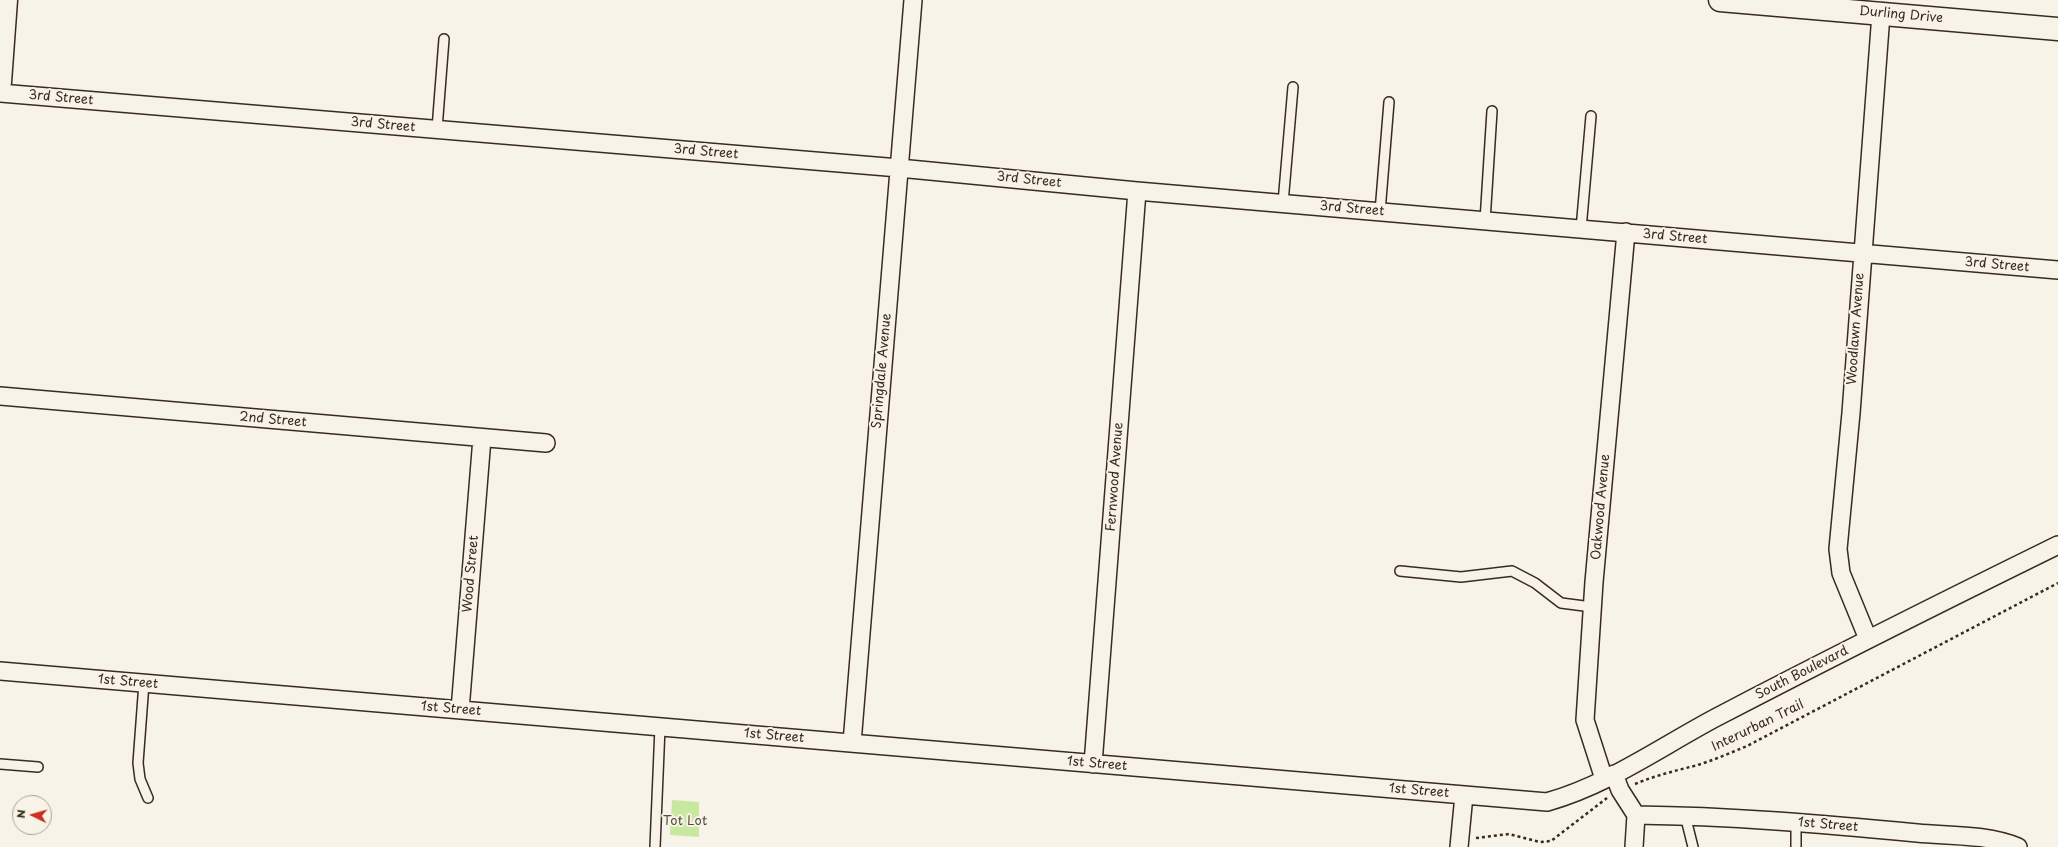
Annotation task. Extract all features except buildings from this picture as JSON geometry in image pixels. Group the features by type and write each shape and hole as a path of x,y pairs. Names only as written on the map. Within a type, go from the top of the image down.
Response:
{"street":[{"path":"0,82 2,26 6,0"},
{"name":"Springdale Avenue","path":"852,743 913,0"},
{"name":"Durling Drive","path":"1720,0 2058,29"},
{"name":"Woodlawn Avenue","path":"1868,639 1841,573 1838,549 1851,413 1881,14"},
{"name":"3rd Street","path":"0,93 899,168 1137,191 2058,270"},
{"name":"Fernwood Avenue","path":"1093,764 1137,191"},
{"name":"Oakwood Avenue","path":"1626,232 1592,607 1585,720 1609,776 1636,815"},
{"name":"2nd Street","path":"0,396 546,444"},
{"name":"Wood Street","path":"460,710 482,438"},
{"name":"South Boulevard","path":"1547,802 1575,794 1715,718 1868,639 2058,545"},
{"name":"1st Street","path":"0,671 1547,802"},
{"path":"1459,844 1464,795"},
{"path":"1634,847 1636,815"},
{"name":"1st Street","path":"1636,815 1685,815 1796,822 1988,839 2018,847"}],"lane":[{"path":"437,129 444,39"},
{"path":"1283,203 1293,87"},
{"path":"1380,212 1389,102"},
{"path":"1485,221 1492,111"},
{"path":"1581,229 1591,116"},
{"path":"1400,571 1461,577 1512,572 1535,583 1561,603 1592,607"},
{"path":"144,683 138,763 140,779 148,798"},
{"path":"655,847 660,727"},
{"path":"0,764 38,767"},
{"path":"1685,815 1693,847"},
{"path":"1796,822 1796,847"}],"path":[{"name":"Interurban Trail","path":"1459,844 1502,834 1540,842 1551,841 1595,806 1620,790 1656,776 1719,757 1747,746 2058,583"}],"green space":[{"name":"Tot Lot","path":"672,800 699,802 699,837 670,835"}]}
